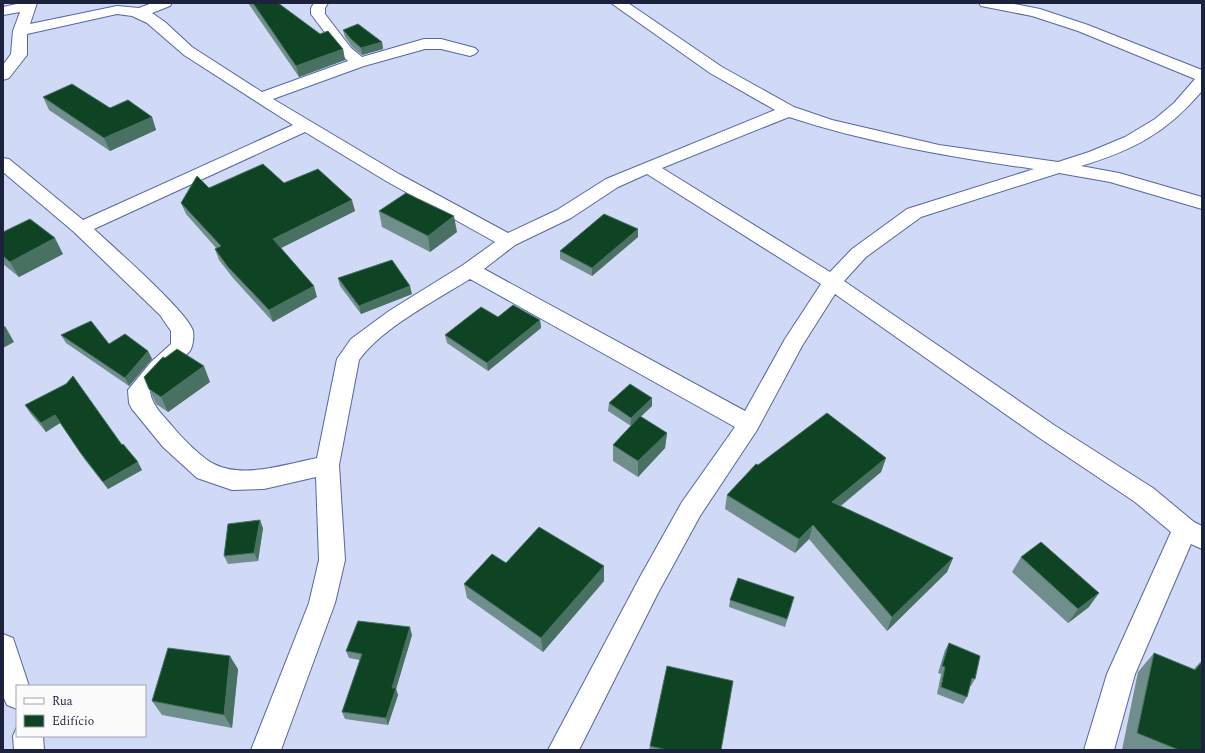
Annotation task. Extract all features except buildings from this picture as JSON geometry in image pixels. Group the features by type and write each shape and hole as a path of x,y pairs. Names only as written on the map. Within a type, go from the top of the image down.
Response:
{"street":[{"path":"140,13 165,3"},
{"path":"321,3 318,8 318,14 346,51 359,63"},
{"path":"618,3 716,70 788,110 827,124 939,150 1058,167 1113,177 1202,203"},
{"path":"986,3 1035,12 1083,28 1202,76"},
{"path":"3,11 29,5"},
{"path":"3,75 19,55 20,31 29,5"},
{"path":"20,31 117,10 131,9 167,30 181,46 259,98 305,126 508,241"},
{"path":"259,98 359,63 424,44 441,44 470,51"},
{"path":"563,750 599,684 649,585 691,509 749,424 793,344 832,282 859,253 914,213 1095,156 1117,147 1161,123 1180,106 1202,81"},
{"path":"266,750 322,603 332,560 331,516 327,465 348,359 358,344 396,316 470,270 508,241 564,214 612,183 788,110"},
{"path":"81,228 305,126"},
{"path":"3,163 81,228 166,310 182,330 182,346 139,390 140,403 171,442 205,471 232,480 264,478 327,465"},
{"path":"648,167 832,282 1046,430 1144,495 1194,534 1121,674 1099,750"},
{"path":"470,270 749,424"},
{"path":"3,647 16,692"},
{"path":"28,737 29,750"}]}
